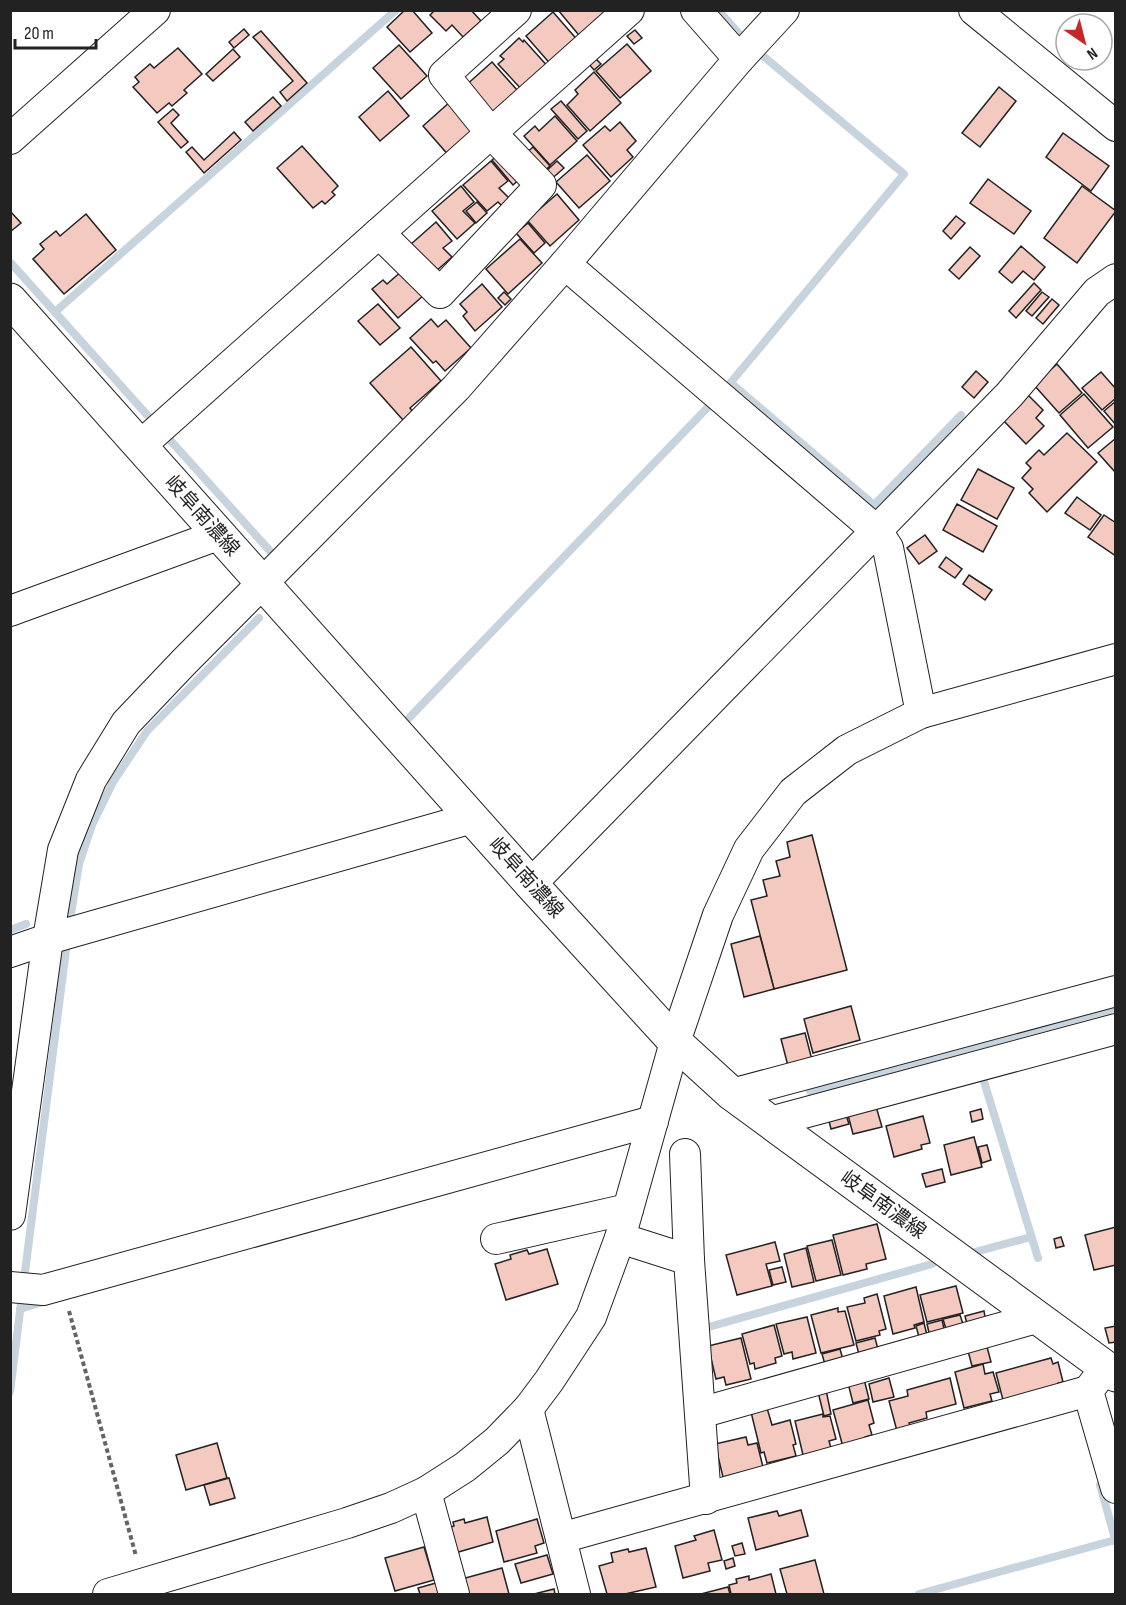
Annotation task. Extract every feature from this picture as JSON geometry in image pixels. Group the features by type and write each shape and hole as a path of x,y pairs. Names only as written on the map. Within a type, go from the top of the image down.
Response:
{"main road":[{"name":"岐阜南濃線","path":"10,300 218,535 675,1042 732,1094 1036,1318 1103,1378"}],"street":[{"path":"10,139 155,10"},
{"path":"379,233 440,292 541,185 491,133 444,75 516,10"},
{"path":"140,446 629,10"},
{"path":"696,10 739,59"},
{"path":"10,1215 48,939 63,850 91,780 126,723 456,388 739,59 784,10"},
{"path":"974,10 1116,126"},
{"path":"565,264 877,531 888,548 921,713"},
{"path":"531,884 877,531 1110,286"},
{"path":"10,611 218,535"},
{"path":"108,1594 391,1508 426,1492 481,1454 528,1409 568,1354 591,1317 620,1238 675,1042 718,915 749,849 794,792 847,750 921,713 1116,660"},
{"path":"10,952 48,939 472,818"},
{"path":"732,1094 1116,991"},
{"path":"770,1122 1116,1029"},
{"path":"10,1287 43,1290 653,1121"},
{"path":"685,1154 689,1260 706,1499"},
{"path":"496,1239 628,1209"},
{"path":"620,1238 689,1260"},
{"path":"700,1413 1036,1318"},
{"path":"561,1538 706,1499 1103,1378 1116,1488"},
{"path":"528,1409 575,1594"},
{"path":"426,1492 454,1594"}],"path":[{"path":"67,1306 144,1584"}],"building":[{"path":"405,10 412,10 432,33 410,52 387,27"},
{"path":"435,10 471,10 481,21 463,37 452,25 446,31 430,15"},
{"path":"558,10 609,10 583,40"},
{"path":"553,12 580,43 553,67 526,36"},
{"path":"244,29 249,35 234,48 229,42"},
{"path":"635,30 642,38 634,44 627,36"},
{"path":"261,31 307,83 287,101 280,92 293,81 253,37"},
{"path":"519,38 523,42 524,40 550,69 524,92 498,64 504,59 500,56"},
{"path":"627,44 651,71 620,98 596,71"},
{"path":"399,45 427,76 401,99 373,68"},
{"path":"178,48 202,74 184,90 187,93 172,106 169,103 157,113 133,87 139,82 135,77 150,64 154,68"},
{"path":"233,49 240,57 213,81 206,74"},
{"path":"595,58 601,64 594,70 588,63"},
{"path":"492,62 518,91 490,116 464,87"},
{"path":"594,72 621,103 590,131 567,105 578,94 575,90"},
{"path":"999,87 1016,101 980,147 962,133"},
{"path":"388,91 409,116 380,141 359,117"},
{"path":"273,97 281,106 253,131 245,122"},
{"path":"451,101 476,129 451,158 423,126"},
{"path":"561,101 587,131 578,139 551,109"},
{"path":"173,109 179,115 171,123 188,142 181,148 158,122"},
{"path":"555,116 577,141 550,165 524,136 535,126 539,131"},
{"path":"620,122 636,141 627,150 633,157 611,177 583,145 605,126 610,131"},
{"path":"234,132 241,140 204,173 186,152 192,147 204,160"},
{"path":"1063,133 1109,166 1091,191 1046,157"},
{"path":"302,146 338,186 332,192 335,195 325,204 322,201 313,208 277,168"},
{"path":"533,147 550,166 541,174 524,155"},
{"path":"500,153 522,177 513,185 492,160"},
{"path":"587,155 610,181 579,208 556,182"},
{"path":"491,161 508,181 499,188 510,199 502,206 498,202 487,211 463,185"},
{"path":"557,161 564,168 548,182 542,175"},
{"path":"988,179 1031,211 1014,234 970,203"},
{"path":"461,186 474,202 463,211 475,223 457,239 432,211"},
{"path":"1082,186 1116,211 1077,263 1044,238"},
{"path":"557,194 579,220 550,246 527,220"},
{"path":"477,202 487,213 476,223 466,211"},
{"path":"10,211 21,223 10,232"},
{"path":"86,214 116,250 64,294 33,259 44,249 40,244 56,231 60,236"},
{"path":"956,216 965,223 951,239 943,231"},
{"path":"436,222 452,241 443,248 452,257 435,272 410,245"},
{"path":"528,223 545,243 534,253 516,233"},
{"path":"520,239 542,263 508,294 486,269"},
{"path":"1021,246 1045,267 1034,280 1023,271 1012,283 999,272"},
{"path":"970,247 980,256 959,279 949,270"},
{"path":"403,270 424,295 398,318 372,289 383,280 387,284"},
{"path":"1034,283 1041,290 1016,318 1009,311"},
{"path":"482,284 502,307 475,331 463,316 467,312 460,304"},
{"path":"504,292 511,299 505,305 498,298"},
{"path":"1042,292 1049,297 1032,316 1026,311"},
{"path":"1052,299 1059,305 1043,324 1036,318"},
{"path":"378,304 400,328 380,345 358,321"},
{"path":"431,319 438,327 446,320 471,348 445,371 436,361 433,363 410,338"},
{"path":"411,347 441,381 410,408 413,412 403,420 370,383"},
{"path":"1057,364 1082,393 1059,413 1034,385"},
{"path":"976,371 988,382 974,398 962,387"},
{"path":"1101,372 1116,389 1116,398 1102,410 1082,388"},
{"path":"1026,393 1043,410 1036,418 1044,426 1026,444 1001,418"},
{"path":"1084,394 1113,427 1088,448 1060,415"},
{"path":"1116,401 1116,425 1104,411"},
{"path":"1067,433 1097,462 1047,512 1029,493 1033,489 1022,478 1031,468 1026,463 1039,450 1044,455"},
{"path":"1116,438 1116,473 1098,453"},
{"path":"978,469 1014,488 997,519 961,500"},
{"path":"1077,497 1101,515 1090,530 1065,513"},
{"path":"957,504 997,526 983,552 943,530"},
{"path":"1104,515 1116,523 1116,556 1088,537"},
{"path":"925,535 937,551 919,564 907,548"},
{"path":"946,557 962,569 955,578 939,567"},
{"path":"969,575 992,590 985,600 963,584"},
{"path":"812,835 847,970 774,989 751,900 767,896 763,880 780,876 776,861 790,857 787,842"},
{"path":"760,936 774,989 744,997 731,944"},
{"path":"851,1006 860,1040 813,1053 804,1019"},
{"path":"805,1033 812,1060 788,1066 781,1039"},
{"path":"875,1103 882,1127 853,1134 847,1111"},
{"path":"981,1109 983,1119 972,1122 970,1112"},
{"path":"845,1112 849,1124 831,1129 828,1117"},
{"path":"923,1116 930,1143 921,1145 922,1149 894,1157 886,1126"},
{"path":"974,1137 982,1167 951,1175 944,1145"},
{"path":"987,1145 991,1160 982,1163 978,1147"},
{"path":"942,1169 945,1182 926,1187 922,1174"},
{"path":"877,1224 886,1259 866,1264 867,1269 843,1275 833,1235"},
{"path":"1116,1227 1116,1265 1094,1270 1085,1235"},
{"path":"1061,1237 1064,1246 1056,1248 1054,1239"},
{"path":"832,1240 841,1275 816,1281 807,1246"},
{"path":"775,1242 780,1261 766,1264 772,1286 737,1295 726,1255"},
{"path":"806,1248 814,1282 792,1287 784,1254"},
{"path":"547,1249 558,1284 506,1300 495,1264 511,1259 510,1255 527,1250 529,1254"},
{"path":"782,1267 786,1282 773,1285 769,1270"},
{"path":"956,1286 963,1313 927,1322 920,1295"},
{"path":"916,1287 924,1322 914,1325 915,1328 893,1334 884,1296"},
{"path":"877,1294 886,1329 879,1331 880,1335 856,1341 847,1307 865,1303 864,1298"},
{"path":"838,1308 838,1312 845,1311 854,1345 821,1353 811,1315"},
{"path":"984,1311 986,1323 968,1328 965,1316"},
{"path":"960,1315 963,1324 946,1329 943,1319"},
{"path":"807,1317 816,1353 793,1359 792,1352 784,1354 776,1324"},
{"path":"942,1320 945,1333 930,1337 927,1324"},
{"path":"924,1323 928,1339 920,1341 916,1326"},
{"path":"774,1325 782,1356 775,1358 776,1363 755,1369 754,1363 750,1364 742,1334"},
{"path":"1116,1326 1116,1342 1109,1343 1105,1328"},
{"path":"741,1338 751,1379 726,1385 724,1377 716,1379 708,1346"},
{"path":"875,1338 879,1353 860,1358 856,1343"},
{"path":"986,1343 991,1362 972,1366 967,1347"},
{"path":"840,1349 844,1363 826,1368 822,1354"},
{"path":"1051,1358 1053,1364 1058,1362 1063,1382 1003,1400 996,1373"},
{"path":"983,1364 985,1374 993,1372 999,1392 990,1394 992,1401 964,1408 955,1372"},
{"path":"889,1378 894,1397 873,1402 869,1384"},
{"path":"950,1378 956,1404 926,1412 927,1418 909,1423 911,1427 897,1431 889,1401 908,1396 907,1390"},
{"path":"864,1379 869,1399 853,1403 848,1383"},
{"path":"826,1390 831,1414 824,1416 818,1392"},
{"path":"868,1400 874,1423 869,1425 872,1435 865,1437 866,1441 843,1447 833,1410"},
{"path":"767,1408 772,1425 790,1420 796,1444 793,1445 796,1456 767,1463 764,1452 761,1453 751,1412"},
{"path":"823,1414 823,1417 830,1416 836,1439 829,1441 831,1448 803,1455 795,1421"},
{"path":"746,1437 748,1445 757,1443 763,1467 723,1477 715,1444"},
{"path":"217,1443 227,1478 186,1490 176,1455"},
{"path":"229,1478 235,1498 210,1505 204,1485"},
{"path":"801,1510 808,1536 756,1550 748,1518 777,1511 779,1516"},
{"path":"487,1517 493,1542 455,1553 448,1528 454,1526 453,1522 464,1519 465,1523"},
{"path":"537,1519 544,1543 535,1546 537,1553 504,1562 496,1531"},
{"path":"714,1530 722,1560 708,1563 710,1571 683,1578 675,1546 696,1540 694,1536"},
{"path":"742,1543 745,1554 735,1556 732,1546"},
{"path":"424,1547 434,1580 395,1591 385,1558"},
{"path":"646,1548 656,1587 625,1594 607,1594 599,1566 613,1562 611,1553"},
{"path":"547,1555 553,1574 521,1583 515,1564"},
{"path":"733,1558 735,1566 726,1569 724,1561"},
{"path":"815,1560 824,1594 787,1594 780,1569"},
{"path":"502,1568 509,1594 463,1594 458,1580"},
{"path":"771,1574 776,1594 731,1594 729,1585 737,1583 736,1579 749,1576 749,1580"},
{"path":"436,1583 440,1594 420,1594 418,1588"},
{"path":"728,1587 730,1594 701,1594"},
{"path":"554,1589 555,1594 534,1594"}],"waterway":[{"path":"55,312 396,10"},
{"path":"718,10 740,35"},
{"path":"727,387 904,174 762,55"},
{"path":"10,262 148,416"},
{"path":"731,383 874,505 961,415"},
{"path":"409,718 710,405"},
{"path":"170,440 270,551"},
{"path":"69,926 79,864 92,825 113,782 147,731 259,618"},
{"path":"10,930 26,924"},
{"path":"24,1280 67,942"},
{"path":"810,1091 1116,1008"},
{"path":"982,1075 1038,1258"},
{"path":"975,1252 1031,1237"},
{"path":"705,1328 932,1264"},
{"path":"20,1309 46,1301"},
{"path":"10,1392 21,1303"},
{"path":"1100,1485 1116,1542"},
{"path":"919,1594 1115,1540"}]}
